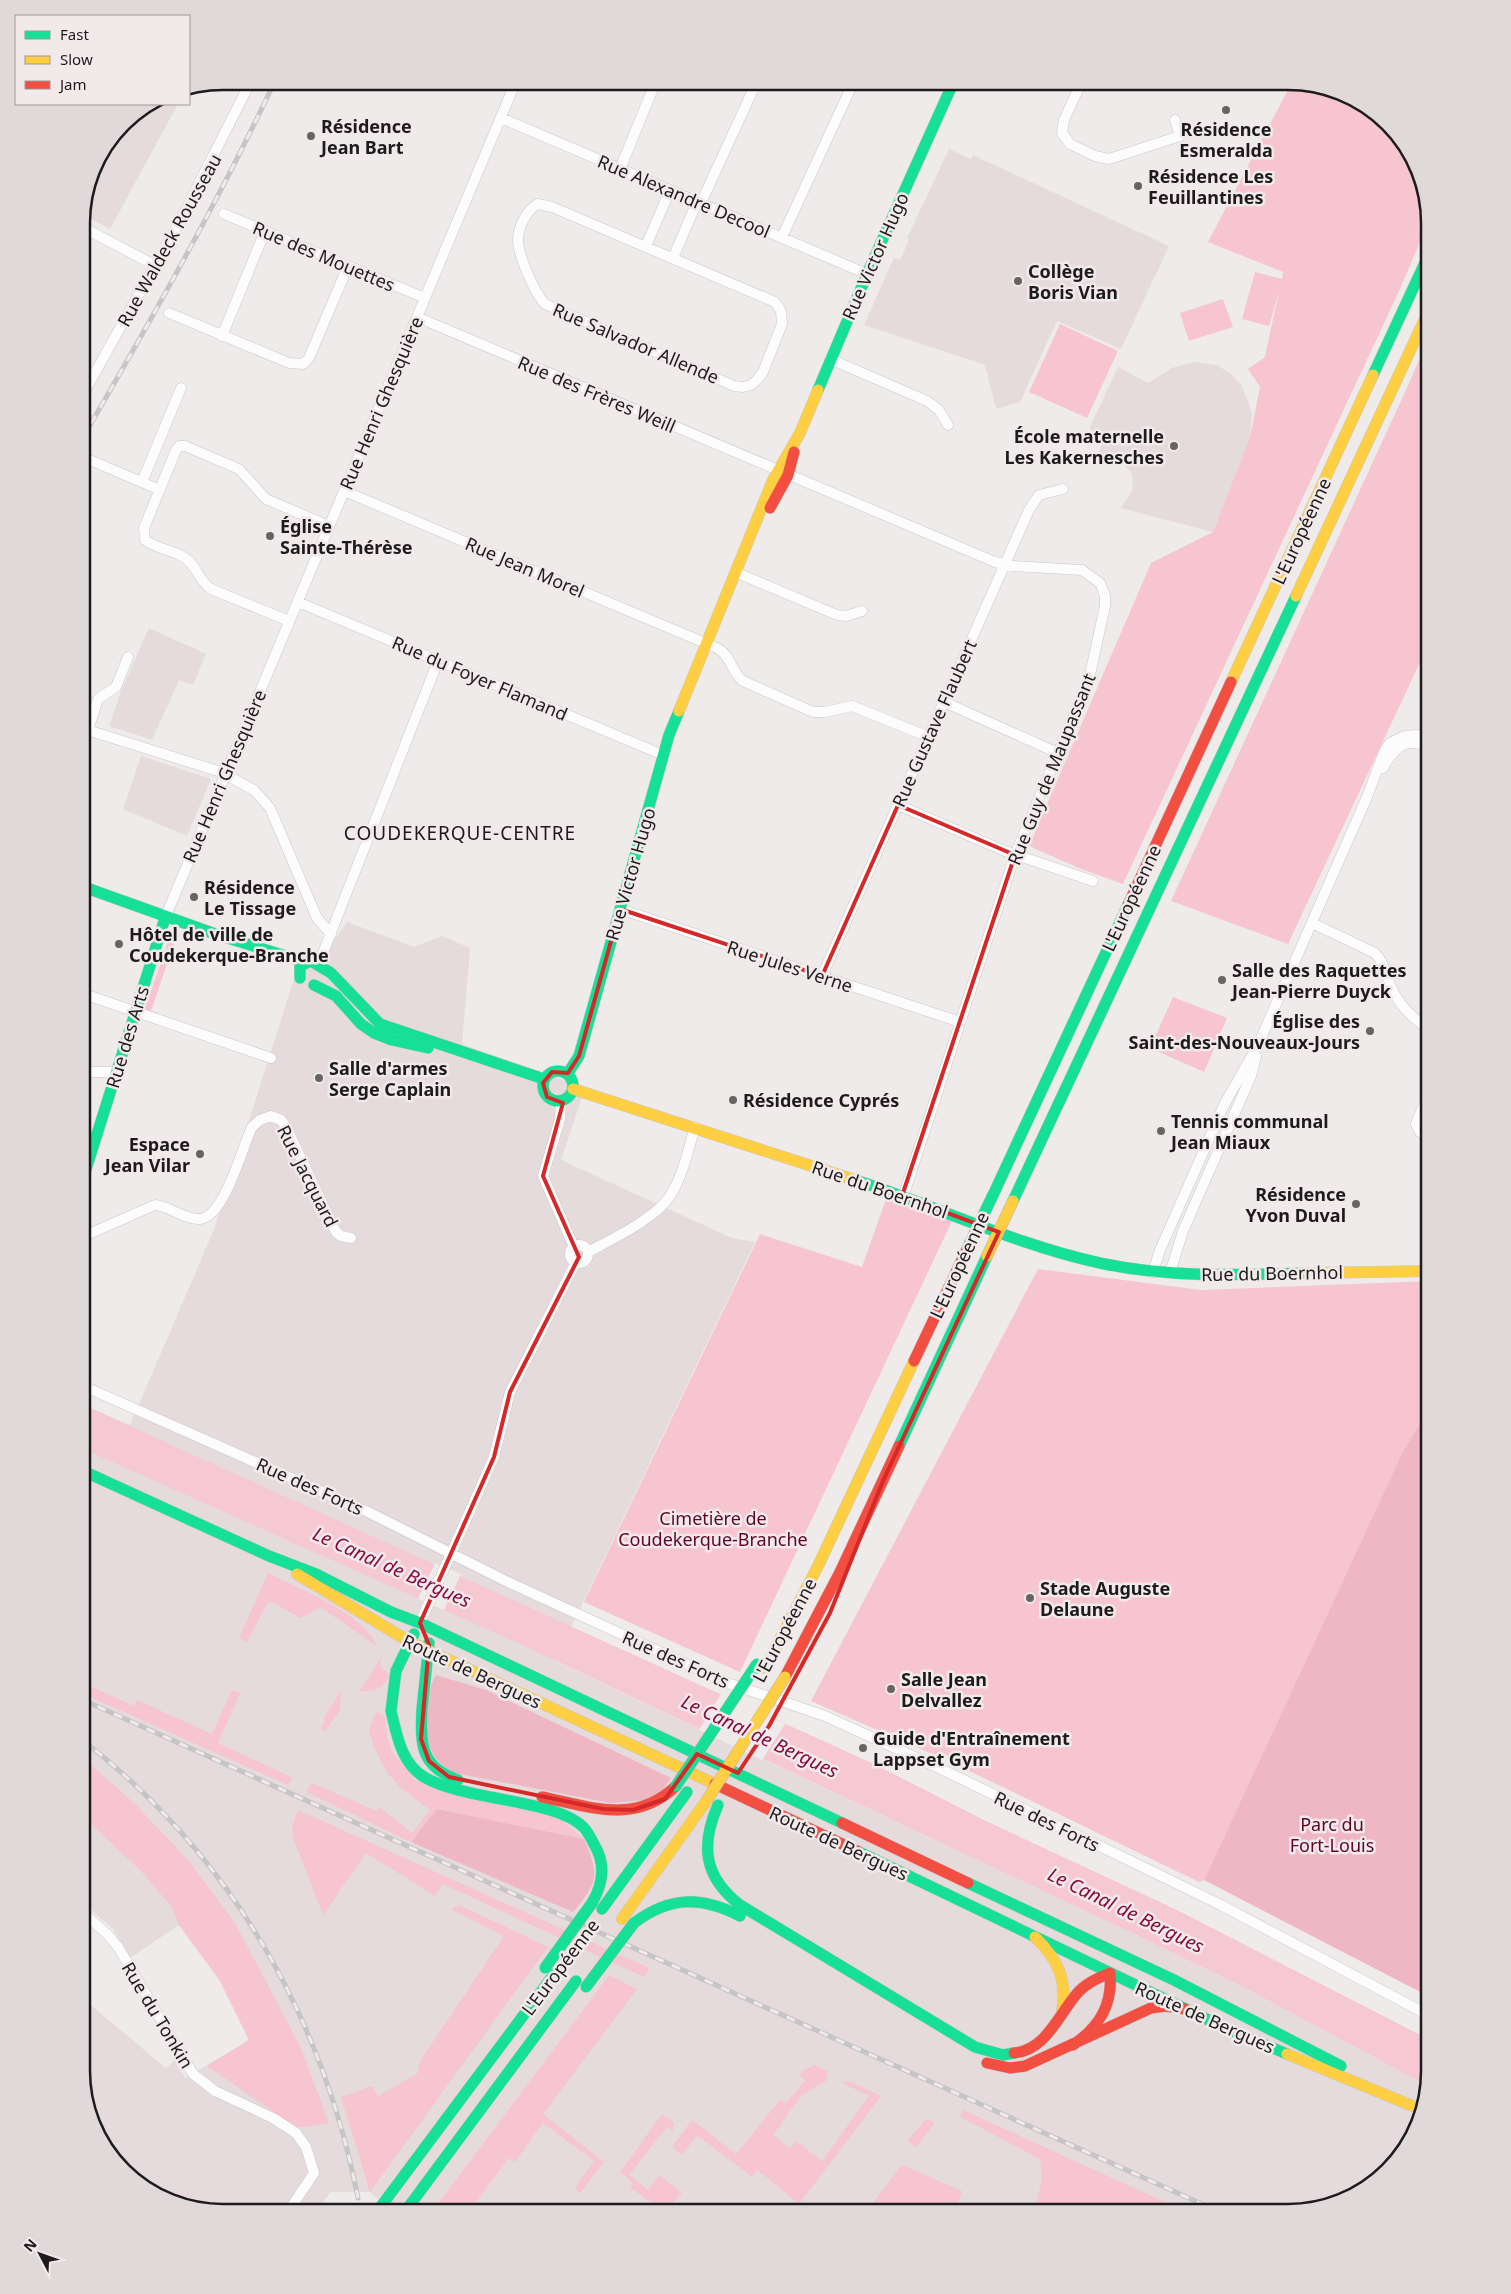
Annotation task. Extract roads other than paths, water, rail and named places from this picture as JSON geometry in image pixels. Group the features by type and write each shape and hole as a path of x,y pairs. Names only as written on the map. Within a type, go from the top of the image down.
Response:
{"main road":[{"name":"Rue Victor Hugo","path":"568,1073 579,1056 663,755 694,674 783,473 867,274 950,90"},
{"name":"L'Européenne","path":"735,1718 761,1666 794,1614 968,1248 1421,271"},
{"name":"L'Européenne","path":"619,1923 789,1681 1421,327"},
{"path":"90,889 233,942 275,960 306,984 314,985 336,996 361,1024 379,1035 409,1044 480,1058"},
{"path":"90,899 149,919 165,918"},
{"name":"Rue des Arts","path":"90,1155 134,1011 165,918"},
{"path":"233,942 305,962 313,960 336,978 367,1015 376,1022 544,1079"},
{"path":"300,978 300,968 305,962"},
{"path":"314,985 322,978 320,964"},
{"path":"556,1070 568,1073 572,1079 573,1089 569,1096 561,1101 553,1100 546,1095 543,1087 544,1079 556,1070"},
{"name":"Rue du Boernhol","path":"573,1089 903,1196 1052,1251 1108,1264 1153,1272 1212,1275 1421,1271"},
{"name":"Route de Bergues","path":"90,1474 269,1556 316,1574 391,1612 420,1623 1076,1933 1256,2021 1416,2107"},
{"name":"Route de Bergues","path":"269,1556 410,1642 787,1818 1185,2009 1415,2107"},
{"path":"550,1970 592,1902 601,1883 602,1865 598,1847 584,1828 570,1818 555,1812 456,1791 430,1781 415,1770 398,1747 392,1729 390,1711 395,1676 420,1623 427,1634 429,1651 420,1732 422,1750 432,1766 449,1777 616,1811 652,1806 664,1799 676,1786 761,1666"},
{"path":"778,1712 789,1681"},
{"name":"L'Européenne","path":"382,2204 467,2091 550,1970 602,1909 687,1792 716,1748"},
{"path":"747,1760 718,1805 708,1828 706,1846 708,1864 721,1890 740,1905 961,2039 984,2051 1000,2055 1021,2053 1043,2040 1058,2022 1073,1996 1096,1977 1110,1973 1124,1972 1141,1976 1182,1994 1256,2021"},
{"path":"581,1984 634,1923 652,1910 678,1901 701,1901 722,1906 961,2051 992,2065 1010,2068 1024,2066 1151,2008 1166,2006 1185,2009"},
{"path":"1073,2045 1092,2032 1101,2020 1111,1989 1110,1973 1100,1954 1076,1933"},
{"path":"1035,1937 1050,1952 1063,1979 1064,2000 1058,2022"},
{"name":"L'Européenne","path":"412,2204 486,2103 581,1984 604,1942"},
{"path":"378,2204 418,2156"}],"street":[{"name":"Rue Waldeck Rousseau","path":"90,382 156,266 213,159 247,90"},
{"name":"Rue Henri Ghesquière","path":"165,918 512,90"},
{"path":"620,169 652,90"},
{"path":"673,258 753,90"},
{"path":"782,237 850,90"},
{"path":"1078,90 1064,120 1063,137 1070,144 1094,156 1109,159 1180,136 1175,120"},
{"name":"Rue Alexandre Decool","path":"501,118 867,274"},
{"path":"646,246 670,190"},
{"name":"Rue Salvador Allende","path":"541,204 646,246 768,298 779,308 783,320 781,328 763,372 754,383 743,387 734,386 548,306 538,295 520,249 518,236 528,211 541,204"},
{"name":"Rue des Mouettes","path":"224,214 425,298"},
{"path":"90,231 156,266"},
{"path":"222,336 265,231"},
{"path":"169,314 292,365 303,364 309,358 348,266"},
{"name":"Rue des Frères Weill","path":"417,317 783,473"},
{"path":"830,359 927,401 939,410 948,425"},
{"path":"142,482 181,388"},
{"path":"290,621 211,589 202,581 192,565 184,558 145,540 144,528 176,450 179,446 185,446 239,469 266,499 329,526"},
{"path":"90,460 160,490"},
{"name":"Rue Guy de Maupassant","path":"783,473 1005,565 1077,569 1094,576 1104,592 1105,610 1089,679 1015,855 903,1196"},
{"name":"Rue Gustave Flaubert","path":"822,976 1035,499 1042,493 1063,488"},
{"name":"Rue Jean Morel","path":"344,491 708,644 725,654 737,675 743,681 813,712 825,712 852,706 929,737"},
{"path":"738,574 837,616 846,616 862,611"},
{"name":"Rue du Foyer Flamand","path":"298,602 663,755"},
{"path":"90,717 98,699 116,687 128,657"},
{"path":"320,964 438,661"},
{"path":"944,702 1058,753"},
{"path":"90,731 225,774 250,788 270,808 315,913 324,928 331,934"},
{"path":"1153,1272 1160,1250 1224,1104 1258,1045 1367,797 1390,756 1397,748 1406,739 1417,735 1421,736"},
{"path":"1406,739 1421,744"},
{"path":"898,805 1015,855 1093,881"},
{"name":"Rue Jules Verne","path":"620,909 960,1022"},
{"path":"1312,923 1375,953 1381,960 1391,988 1401,1004 1421,1024"},
{"path":"90,996 271,1058"},
{"path":"1170,1273 1182,1231 1251,1076 1258,1045"},
{"path":"90,1072 115,1072"},
{"path":"561,1101 560,1119 543,1176 574,1248 571,1256 576,1262"},
{"path":"1421,1108 1417,1116 1417,1127 1421,1132"},
{"name":"Rue Jacquard","path":"90,1233 155,1206 201,1219 211,1215 219,1207 251,1129 257,1122 265,1118 277,1117 285,1125 334,1229 341,1236 351,1238"},
{"path":"576,1262 585,1261 588,1252 648,1216 666,1201 677,1181 695,1127"},
{"path":"574,1248 582,1246 588,1252"},
{"path":"420,1623 494,1458 510,1392 576,1262"},
{"name":"Rue des Forts","path":"90,1389 368,1512 508,1582 728,1683 825,1716 946,1771 1221,1905 1421,2011"},
{"name":"Rue du Tonkin","path":"90,1919 118,1947 193,2074 215,2091 285,2125 304,2142 314,2174 293,2204"}],"water":[{"name":"Le Canal de Bergues","path":"90,1408 874,1764 984,1820 1177,1910 1421,2035 1420,2082 1245,1988 1134,1934 518,1643 90,1452"}],"waterway":[{"path":"1415,240 1420,224 1418,216 1420,210"}],"railway":[{"path":"90,425 182,262 271,90"},
{"path":"90,1703 1202,2204"},
{"path":"90,1747 134,1784 182,1834 225,1887 262,1943 294,2003 320,2065 342,2130 358,2198"}],"place":[{"name":"Résidence Esmeralda","path":"1226,110"},
{"name":"Résidence Jean Bart","path":"311,136"},
{"name":"Résidence Les Feuillantines","path":"1138,186"},
{"name":"Collège Boris Vian","path":"1018,281"},
{"name":"École maternelle Les Kakernesches","path":"1174,446"},
{"name":"Église Sainte-Thérèse","path":"270,536"},
{"name":"Résidence Le Tissage","path":"194,897"},
{"name":"Hôtel de ville de Coudekerque-Branche","path":"119,944"},
{"name":"Salle des Raquettes Jean-Pierre Duyck","path":"1222,980"},
{"name":"Église des Saint-des-Nouveaux-Jours","path":"1370,1031"},
{"name":"Salle d'armes Serge Caplain","path":"319,1078"},
{"name":"Résidence Cyprés","path":"733,1100"},
{"name":"Tennis communal Jean Miaux","path":"1161,1131"},
{"name":"Espace Jean Vilar","path":"200,1154"},
{"name":"Résidence Yvon Duval","path":"1356,1204"},
{"name":"Stade Auguste Delaune","path":"1030,1598"},
{"name":"Salle Jean Delvallez","path":"891,1689"},
{"name":"Guide d'Entraînement Lappset Gym","path":"863,1748"}],"district":[{"name":"COUDEKERQUE-CENTRE","path":"460,833"}],"park label":[{"name":"Cimetière de Coudekerque-Branche","path":"713,1528"},
{"name":"Parc du Fort-Louis","path":"1332,1834"}]}
